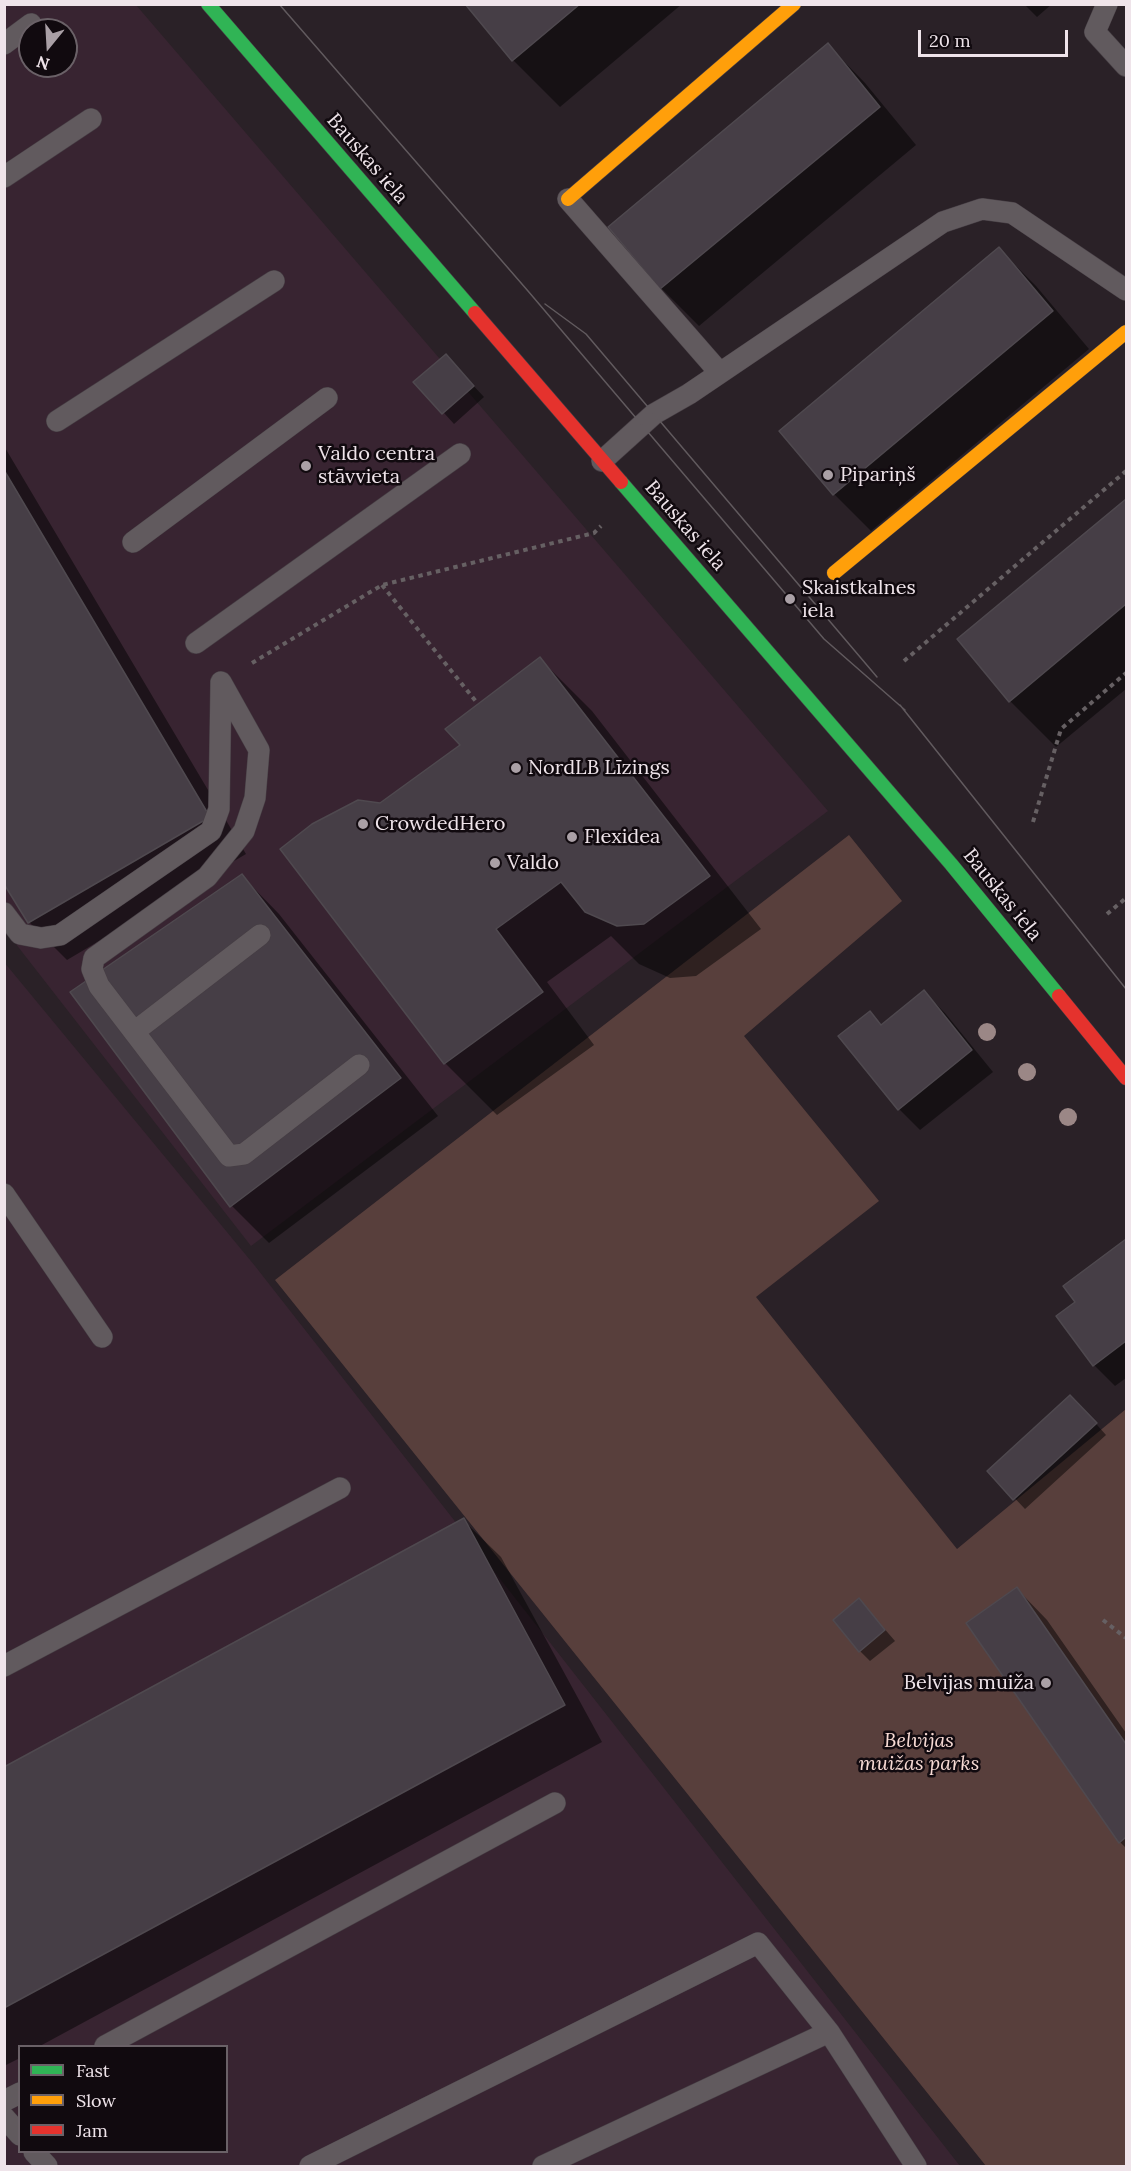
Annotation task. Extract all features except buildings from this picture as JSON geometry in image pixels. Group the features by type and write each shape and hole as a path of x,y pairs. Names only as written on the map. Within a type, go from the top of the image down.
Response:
{"street":[{"name":"Bauskas iela","path":"208,4 951,864 1126,1078"},
{"path":"568,199 794,4"},
{"path":"834,573 1126,332"}],"lane":[{"path":"1107,4 1095,32 1126,66"},
{"path":"4,44 18,34"},
{"path":"4,177 91,119"},
{"path":"568,199 720,373"},
{"path":"602,461 654,414 720,373 943,222 982,209 1012,213 1126,290"},
{"path":"57,421 274,281"},
{"path":"133,542 327,398"},
{"path":"196,643 460,454"},
{"path":"4,913 20,934 42,938 60,935 211,831 219,809 221,682"},
{"path":"221,682 259,750 255,798 244,831 207,877 94,958 92,969 99,986 229,1156 244,1154 359,1065"},
{"path":"134,1032 260,935"},
{"path":"4,1194 102,1337"},
{"path":"4,1666 340,1488"},
{"path":"107,2045 555,1803"},
{"path":"310,2166 758,1943 829,2032 916,2166"},
{"path":"543,2166 829,2032"},
{"path":"4,2101 18,2094"},
{"path":"4,2117 18,2133"},
{"path":"36,2153 47,2166"}],"path":[{"path":"903,661 1126,471"},
{"path":"221,682 381,585 594,533 634,498"},
{"path":"381,585 478,704"},
{"path":"1034,822 1061,729 1126,673"},
{"path":"1107,914 1126,898"},
{"path":"1103,1620 1126,1638"}],"shaded area":[{"path":"5,5 136,5 828,811 251,1246 5,930"},
{"path":"4,962 255,1266 960,2166 5,2166"}],"green space":[{"name":"Belvijas muižas parks","path":"849,835 902,901 744,1036 879,1201 756,1297 957,1549 1126,1409 1126,2166 986,2166 275,1280"}],"tram line":[{"path":"279,4 528,291 824,639 905,710"},
{"path":"545,304 586,334 877,677"},
{"path":"900,705 1126,989"}],"traffic: fast":[{"path":"208,4 475,313"},
{"path":"621,482 951,864 1059,996"}],"traffic: slow":[{"path":"568,199 794,4"},
{"path":"834,573 1126,332"}],"traffic: jam":[{"path":"475,313 621,482"},
{"path":"1059,996 1126,1078"}],"place":[{"name":"Valdo centra stāvvieta","path":"306,466"},
{"name":"Pipariņš","path":"828,475"},
{"name":"Skaistkalnes iela","path":"790,599"},
{"name":"NordLB Līzings","path":"516,768"},
{"name":"CrowdedHero","path":"363,824"},
{"name":"Flexidea","path":"572,837"},
{"name":"Valdo","path":"495,863"},
{"name":"Belvijas muiža","path":"1046,1683"}]}
